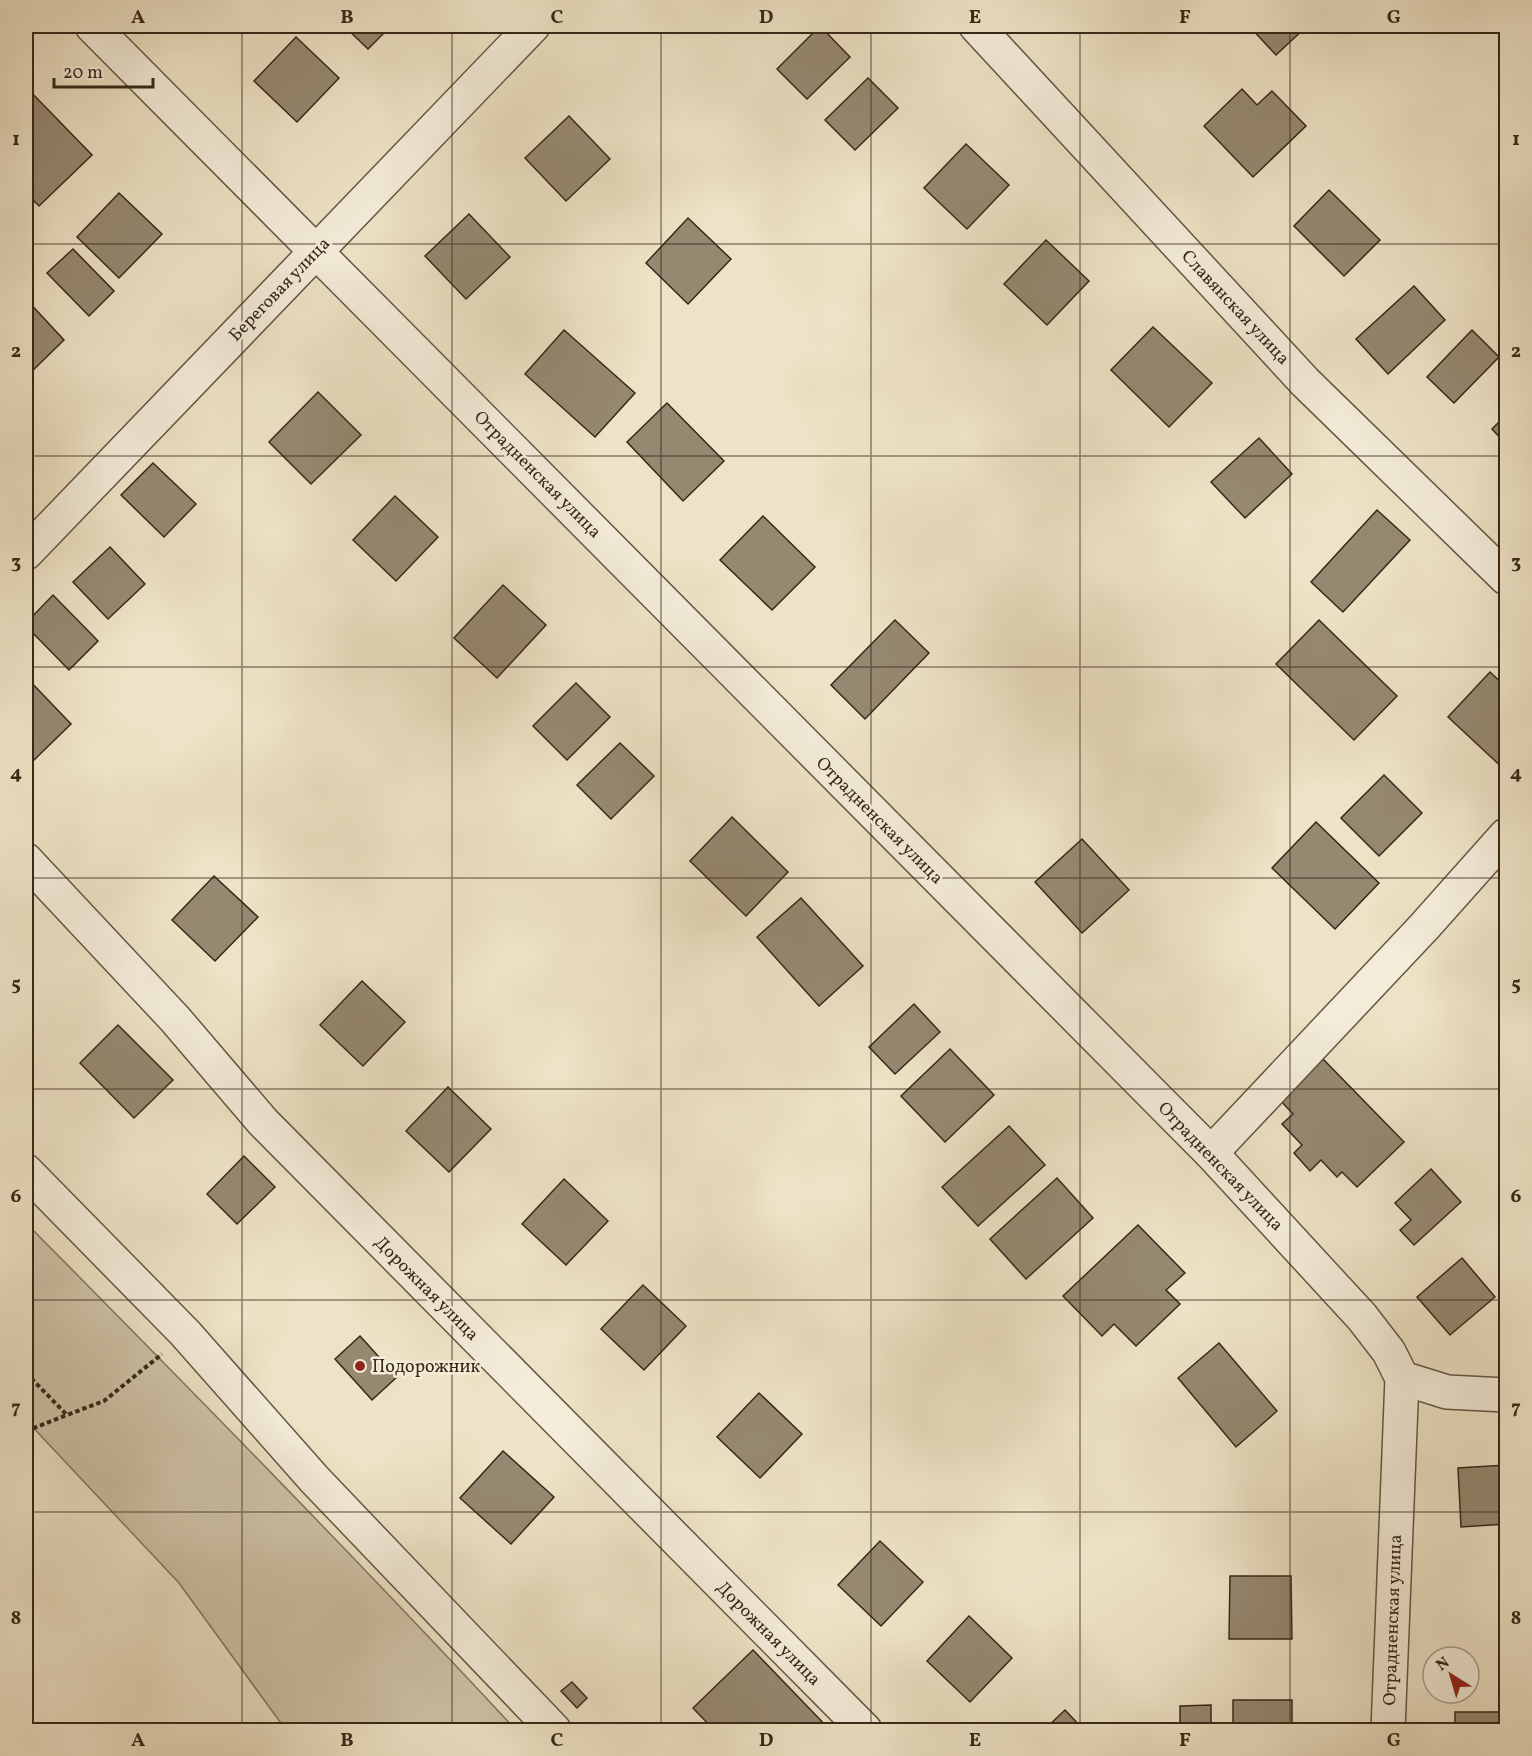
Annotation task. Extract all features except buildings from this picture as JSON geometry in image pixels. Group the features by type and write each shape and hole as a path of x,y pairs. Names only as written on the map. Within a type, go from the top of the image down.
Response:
{"street":[{"name":"Отрадненская улица","path":"92,26 1211,1153 1362,1317 1389,1352 1402,1378 1388,1731"},
{"name":"Береговая улица","path":"26,553 533,26"},
{"name":"Славянская улица","path":"976,26 1305,382 1506,578"},
{"path":"1211,1153 1424,927 1506,835"},
{"name":"Дорожная улица","path":"26,860 175,1019 263,1122 865,1731"},
{"path":"26,1171 184,1333 315,1480 554,1731"},
{"path":"1402,1378 1447,1392 1506,1395"}],"path":[{"path":"26,1431 104,1401 154,1361 184,1333"},
{"path":"26,1373 67,1415"}],"shaded area":[{"path":"26,1223 334,1538 516,1730 288,1730 283,1726 179,1583 26,1420"}],"place":[{"name":"Подорожник","path":"360,1366"}]}
